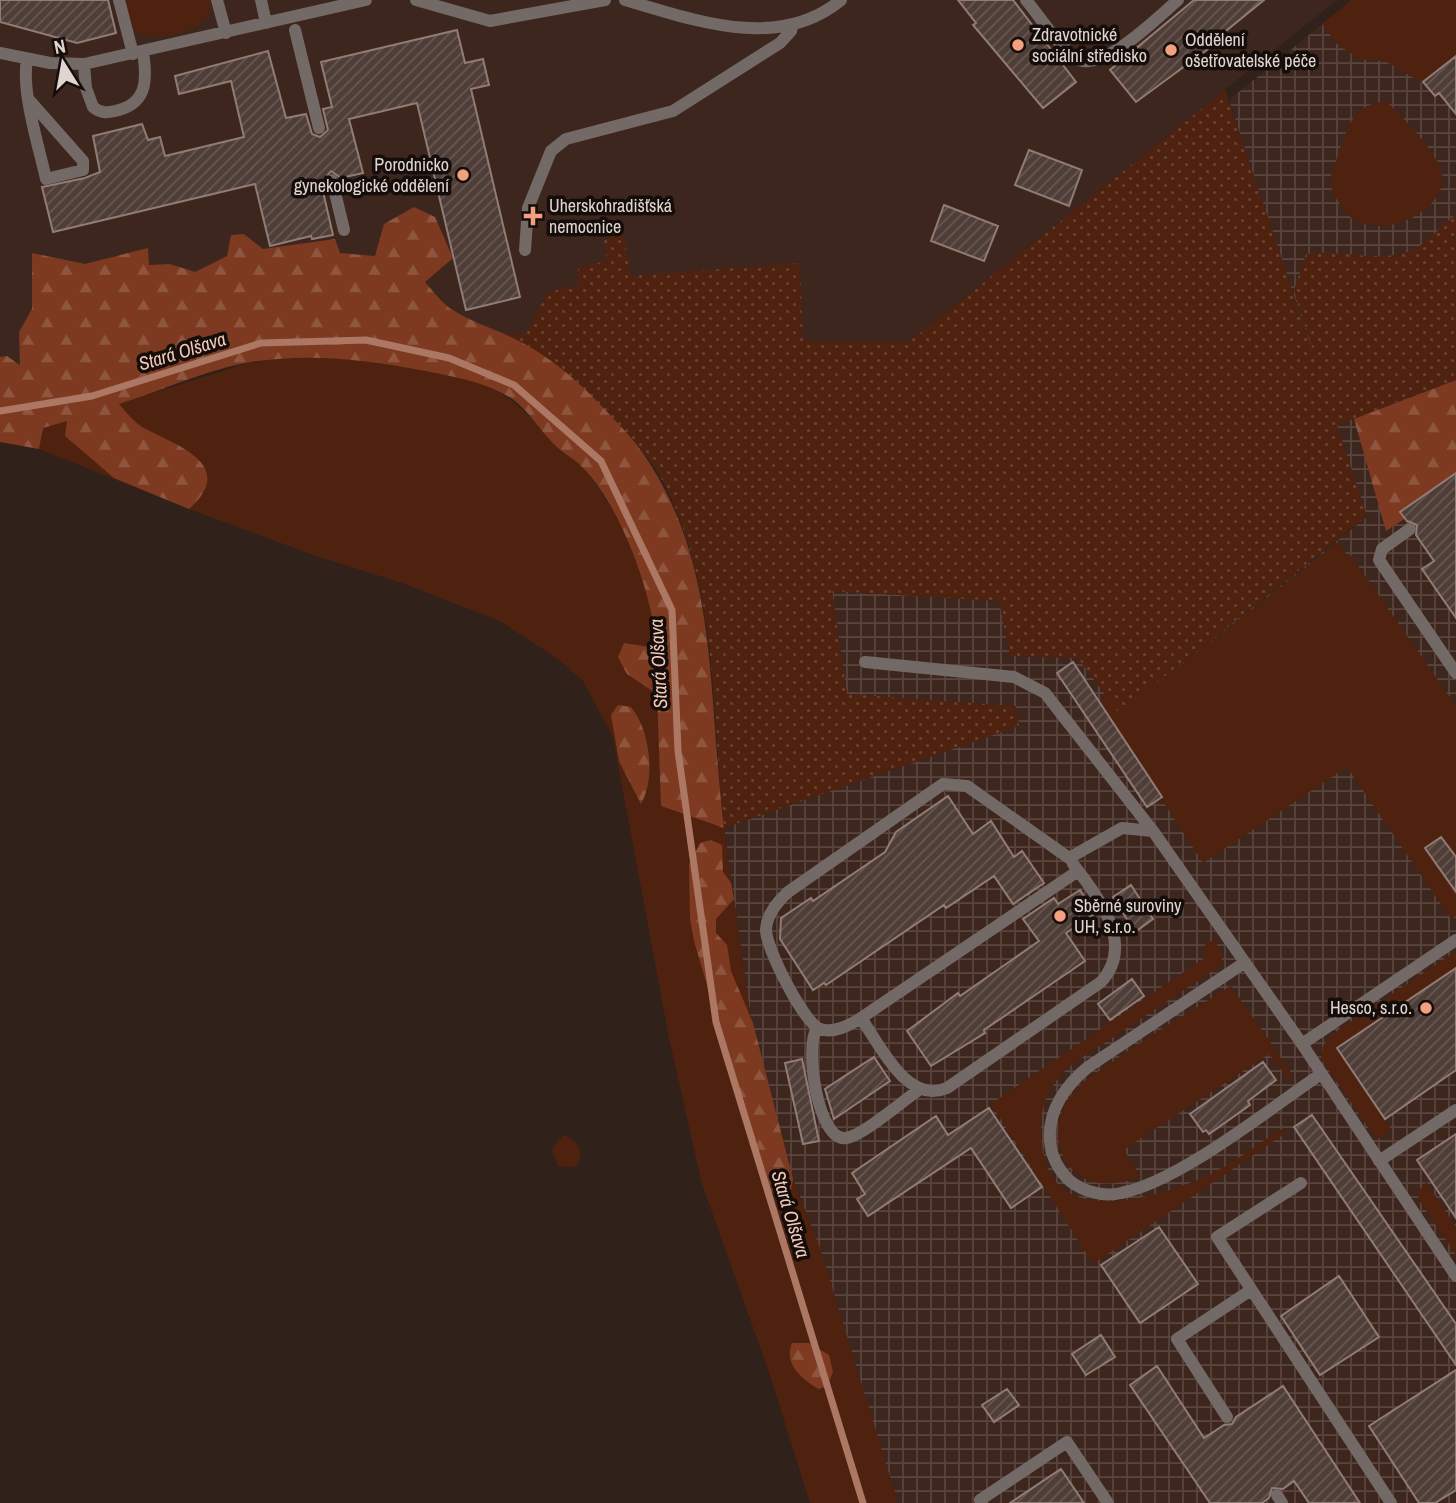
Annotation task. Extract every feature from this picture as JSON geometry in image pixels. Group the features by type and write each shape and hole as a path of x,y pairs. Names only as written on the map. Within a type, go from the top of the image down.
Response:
{"lane":[{"path":"84,64 86,88 93,107 106,113 113,112 130,107 143,95 146,70 119,0"},
{"path":"217,0 226,33"},
{"path":"261,0 266,23"},
{"path":"0,53 27,61 84,64 366,0"},
{"path":"416,0 490,21 605,0"},
{"path":"625,0 745,29 793,24 823,14 841,0"},
{"path":"1026,0 1073,56 1090,62 1108,57 1178,0"},
{"path":"525,250 528,208 551,151 566,139 673,111 780,43 791,31 793,24"},
{"path":"295,30 319,128"},
{"path":"27,61 30,101 46,178 83,170 83,161 30,101"},
{"path":"332,180 344,230"},
{"path":"1410,529 1382,549 1379,560 1456,673"},
{"path":"864,662 1014,677 1045,693 1153,831 1302,1044 1456,1276"},
{"path":"861,1018 906,1079 919,1090 932,1092 947,1088 1107,975 1115,951 1112,924 1078,871 1069,858 967,786 951,782 936,789 788,892 771,913 766,932 769,943 789,985 811,1023 817,1028 842,1028 861,1018 1078,871"},
{"path":"1069,858 1122,828 1153,831"},
{"path":"1302,1044 1456,940"},
{"path":"1244,963 1088,1067 1070,1084 1056,1107 1049,1132 1051,1149 1062,1172 1081,1188 1104,1194 1120,1194 1150,1185 1193,1160 1321,1074"},
{"path":"817,1028 811,1041 810,1058 827,1126 834,1135 842,1138 855,1134 919,1090"},
{"path":"1379,1161 1456,1110"},
{"path":"1301,1183 1217,1237 1391,1503"},
{"path":"1227,1417 1177,1339 1251,1290"},
{"path":"982,1503 980,1500 1067,1442 1108,1503"}],"shaded area":[{"name":"Uherskohradišťská nemocnice","path":"0,0 1337,0 910,341 523,342 20,366 7,356 0,357"},
{"path":"126,0 210,0 209,12 203,21 192,28 164,36 150,36 139,33 132,27"},
{"path":"1352,0 1456,0 1456,1503 898,1503 811,1226 793,1179 751,1020 724,828 1019,726 1015,706 847,694 832,591 999,601 1010,656 1078,658 1119,713 1367,517 1229,100"},
{"path":"1352,0 1456,0 1456,55 1422,83 1385,61 1359,59 1337,44 1322,24"},
{"path":"1225,90 1322,378 1294,290 1306,254 1380,256 1404,253 1425,242 1456,215 1456,380 1337,425 1367,516 1119,713 1078,658 1010,656 999,601 832,591 847,694 1016,706 1019,726 724,828 714,696 704,611 683,527 665,485 639,448 586,390 534,349 504,334 526,334 548,292 579,285 578,267 607,261 604,238 624,234 630,276 800,263 803,341 910,341"},
{"path":"1385,101 1409,124 1434,156 1442,173 1442,184 1439,194 1424,210 1404,221 1380,226 1352,219 1333,192 1331,178 1352,119 1364,108"},
{"path":"303,356 417,367 461,377 492,389 521,409 582,467 621,526 639,567 652,610 655,631 661,806 724,828 751,1020 793,1179 820,1248 898,1503 810,1503 769,1372 702,1184 669,1038 613,737 583,681 558,659 500,621 402,583 313,555 189,509 39,449 43,428 248,363"},
{"path":"1338,542 1347,555 1350,554 1456,706 1456,916 1451,919 1347,767 1203,863 1098,701 1106,696 1119,713"},
{"path":"1214,939 1223,955 1220,966 1082,1058 1058,1078 1047,1095 1042,1113 1041,1132 1045,1160 1055,1181 1072,1194 1093,1200 1117,1201 1143,1197 1190,1183 1228,1165 1281,1129 1284,1134 1093,1264 991,1104 1207,956 1202,947"},
{"path":"1456,951 1456,968 1337,1048 1391,1129 1377,1140 1321,1059 1323,1046 1331,1035"},
{"path":"1231,986 1293,1075 1288,1079 1269,1054 1124,1150 1141,1177 1104,1183 1078,1175 1065,1160 1058,1141 1059,1121 1072,1094 1089,1078 1124,1054"},
{"path":"563,1135 573,1139 579,1147 580,1157 576,1167 558,1166 552,1149"},
{"path":"1426,1182 1456,1227 1456,1255 1419,1200 1417,1193"}],"green space":[{"path":"414,207 435,217 453,258 425,282 437,296 459,314 535,348 574,376 627,432 661,483 684,535 699,589 708,645 724,828 661,806 657,694 627,674 618,657 624,643 656,648 654,627 633,552 610,504 583,468 552,442 518,403 500,392 467,380 399,366 335,358 293,358 235,365 119,404 139,425 185,449 205,468 207,480 203,493 189,509 114,478 65,436 67,421 43,428 39,449 0,442 0,357 7,356 20,365 19,332 32,309 32,253 85,264 148,248 149,265 170,264 195,272 227,256 231,235 244,234 263,249 335,239 340,253 375,256 384,224"},
{"path":"1456,380 1456,485 1386,531 1354,419"},
{"path":"618,705 631,707 643,728 649,768 646,793 641,804 619,761 611,715"},
{"path":"711,840 722,845 723,872 731,883 734,899 716,919 716,933 727,945 731,971 753,1023 793,1179 791,1190 768,1193 694,941 690,919 689,864 700,843"},
{"path":"792,1343 809,1343 829,1355 833,1372 827,1386 819,1389 796,1371 790,1358"}],"building":[{"path":"0,0 108,0 116,33 77,43 0,22"},
{"name":"Zdravotnické sociální středisko","path":"958,0 1013,0 1076,82 1043,108 973,25 976,23"},
{"name":"Oddělení ošetřovatelské péče","path":"1194,0 1264,0 1221,35 1223,38 1136,102 1110,70"},
{"path":"457,30 465,63 483,59 489,85 471,89 520,297 466,310 417,103 349,119 363,173 341,178 331,171 321,183 333,235 312,239 311,236 270,246 255,184 53,232 42,187 100,172 93,136 142,124 148,140 160,137 165,156 244,137 231,81 179,94 175,76 268,51 286,118 306,114 312,134 320,137 328,130 323,109 332,107 321,62"},
{"path":"1456,56 1456,114 1439,93 1435,96 1423,82"},
{"path":"1029,150 1082,170 1069,206 1015,185"},
{"path":"944,205 998,226 984,261 931,241"},
{"path":"1456,473 1456,618 1422,569 1434,561 1416,535 1417,525 1407,521 1400,512"},
{"path":"1073,662 1162,797 1147,807 1057,673"},
{"path":"948,796 973,834 991,821 1014,857 1022,851 1044,883 1013,904 994,876 946,908 944,905 826,985 824,983 813,990 780,939 781,918 811,898 813,901 885,852 896,832"},
{"path":"1441,837 1456,857 1456,892 1425,848"},
{"path":"1131,885 1153,919 1135,932 1113,897"},
{"path":"1080,890 1096,913 1066,933 1085,961 984,1030 985,1033 931,1066 907,1031 958,993 960,996 1039,941 1023,919 1054,898 1058,904"},
{"name":"Hesco, s.r.o.","path":"1456,968 1456,1070 1385,1119 1337,1048"},
{"path":"1132,979 1144,996 1110,1020 1098,1004"},
{"path":"874,1057 890,1081 834,1119 825,1089"},
{"path":"802,1059 819,1141 803,1144 785,1063"},
{"path":"1263,1062 1276,1080 1248,1101 1250,1105 1209,1134 1206,1130 1203,1132 1190,1114"},
{"path":"989,1108 1042,1187 1011,1208 971,1148 868,1216 857,1199 865,1194 852,1173 936,1116 948,1135"},
{"path":"1312,1115 1456,1324 1456,1365 1294,1127"},
{"path":"1456,1134 1456,1218 1417,1160"},
{"path":"1159,1227 1198,1284 1140,1323 1101,1265"},
{"path":"1339,1276 1379,1337 1320,1375 1281,1316"},
{"path":"1101,1335 1115,1357 1086,1375 1072,1354"},
{"path":"1157,1366 1204,1438 1224,1425 1232,1424 1236,1417 1283,1386 1360,1503 1309,1503 1294,1481 1283,1489 1272,1488 1269,1498 1262,1503 1210,1503 1130,1385"},
{"path":"1456,1370 1456,1490 1435,1503 1419,1503 1369,1426"},
{"path":"1007,1389 1019,1405 994,1422 982,1405"},
{"path":"1061,1469 1084,1503 1010,1503"}],"waterway":[{"name":"Stará Olšava","path":"0,411 92,396 261,343 366,340 449,358 514,385 601,461 672,610 678,751 716,1022 863,1503"}],"place":[{"name":"Zdravotnické sociální středisko","path":"1018,45"},
{"name":"Oddělení ošetřovatelské péče","path":"1171,50"},
{"name":"Porodnicko gynekologické oddělení","path":"463,175"},
{"name":"Uherskohradišťská nemocnice","path":"533,216"},
{"name":"Sběrné suroviny UH, s.r.o.","path":"1060,916"},
{"name":"Hesco, s.r.o.","path":"1426,1008"}]}
